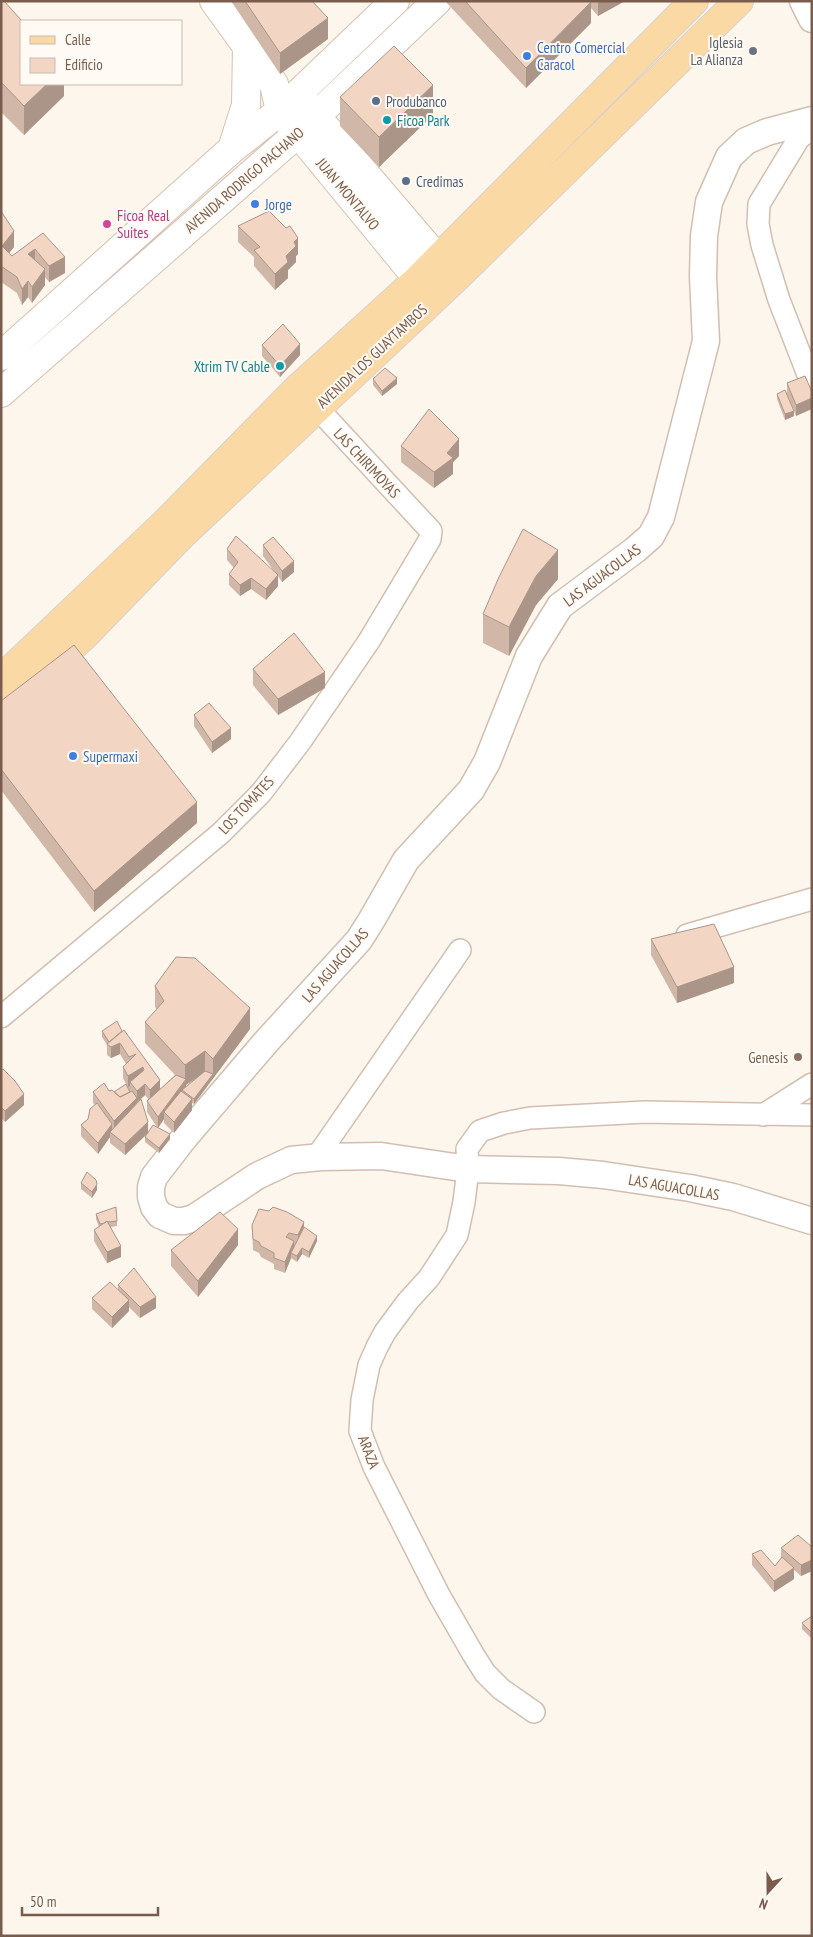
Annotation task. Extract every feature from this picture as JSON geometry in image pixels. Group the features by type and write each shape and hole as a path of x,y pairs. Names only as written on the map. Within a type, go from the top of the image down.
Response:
{"main road":[{"name":"JUAN MONTALVO","path":"214,1 284,97 307,124 447,268"},
{"name":"AVENIDA RODRIGO PACHANO","path":"1,356 232,150 284,97 395,1"},
{"name":"AVENIDA RODRIGO PACHANO","path":"1,392 307,124 437,1"},
{"name":"AVENIDA LOS GUAYTAMBOS","path":"175,528 316,408 694,1"},
{"name":"AVENIDA LOS GUAYTAMBOS","path":"447,268 740,1"},
{"path":"232,150 246,105 247,47"},
{"name":"JUAN MONTALVO","path":"307,124 428,287"},
{"name":"AVENIDA LOS GUAYTAMBOS","path":"1,706 16,676 84,636 175,528 299,387 428,287"}],"street":[{"path":"803,1 812,19"},
{"name":"LAS AGUACOLLAS","path":"812,120 767,132 746,141 730,157 709,202 704,246 706,341 661,517 651,536 560,606 529,656 487,762 471,790 406,860 359,940 266,1042 184,1138 152,1182 150,1192 152,1202 164,1218 174,1221 189,1220 226,1198 257,1176 291,1160 381,1156 468,1169 559,1171 613,1176 733,1197 812,1221"},
{"path":"812,129 799,138 759,204 758,224 762,246 779,300 812,385"},
{"name":"LAS CHIRIMOYAS","path":"299,387 316,408 431,531 430,539"},
{"name":"LOS TOMATES","path":"1,1017 221,833 261,793 305,734 369,641 430,539"},
{"path":"671,940 812,899"},
{"path":"316,1158 460,950"},
{"path":"763,1115 812,1084"},
{"name":"ARAZA","path":"534,1712 501,1689 485,1673 473,1654 430,1578 374,1467 360,1431 362,1400 369,1365 385,1332 408,1301 429,1278 457,1234 464,1202 468,1169 467,1149 480,1131 504,1123 530,1118 644,1112 812,1115"}],"building":[{"path":"1,1 4,1 21,20 20,85 46,85 24,106 1,82"},
{"path":"245,1 312,1 328,18 280,53"},
{"name":"Centro Comercial Caracol","path":"465,1 590,1 591,2 526,68"},
{"path":"394,46 433,85 379,137 340,97"},
{"path":"1,211 14,231 2,246 12,256 43,233 65,257 49,266 35,249 28,254 45,269 32,287 28,281 22,289 17,277 1,266"},
{"path":"269,211 286,228 290,226 298,238 294,242 296,246 286,256 288,262 275,274 254,250 260,247 238,226"},
{"path":"283,324 300,344 280,366 262,345"},
{"path":"385,368 397,378 382,391 373,379"},
{"path":"805,376 812,392 812,398 796,405 787,383"},
{"path":"785,390 794,411 785,414 777,394"},
{"path":"429,409 459,439 447,453 453,458 434,472 401,446"},
{"path":"523,529 558,550 536,576 509,627 483,614"},
{"path":"236,536 278,575 266,589 251,578 240,585 229,574 238,562 227,549"},
{"path":"273,537 294,561 282,571 263,545"},
{"path":"294,633 325,672 278,699 253,669"},
{"name":"Supermaxi","path":"74,645 197,802 94,891 1,769 1,701"},
{"path":"209,703 231,728 212,742 194,715"},
{"path":"714,924 734,967 677,987 651,939"},
{"path":"176,957 195,958 250,1008 213,1059 205,1051 185,1065 145,1022 164,1001 155,986"},
{"path":"117,1021 122,1031 109,1042 102,1031"},
{"path":"124,1030 160,1080 150,1090 145,1084 137,1091 130,1082 144,1070 143,1067 128,1076 123,1067 136,1054 129,1057 120,1043 111,1047 107,1044"},
{"path":"3,1069 24,1094 5,1111 1,1107 1,1071"},
{"path":"205,1071 213,1074 194,1099 182,1090"},
{"path":"176,1075 186,1079 158,1117 147,1101"},
{"path":"104,1083 109,1091 112,1090 120,1097 132,1091 137,1098 114,1121 93,1092"},
{"path":"126,1084 130,1092 120,1097 114,1092"},
{"path":"181,1091 192,1099 174,1122 164,1112"},
{"path":"141,1099 148,1122 125,1144 110,1132"},
{"path":"97,1103 112,1124 98,1143 81,1125 88,1119 90,1109"},
{"path":"153,1125 170,1134 159,1148 145,1137"},
{"path":"87,1172 96,1180 97,1184 92,1192 81,1183"},
{"path":"116,1207 117,1221 107,1221 100,1224 96,1214"},
{"path":"273,1207 287,1212 304,1222 298,1235 289,1233 286,1237 294,1241 285,1262 274,1258 274,1253 253,1239 252,1225 259,1209 269,1211"},
{"path":"220,1212 238,1229 198,1281 171,1250"},
{"path":"107,1221 121,1246 107,1252 94,1230"},
{"path":"304,1227 317,1236 309,1252 302,1248 297,1256 291,1253"},
{"path":"134,1268 156,1297 140,1307 118,1285"},
{"path":"110,1282 129,1300 112,1317 92,1298"},
{"path":"798,1535 812,1547 812,1560 801,1565 781,1548"},
{"path":"761,1550 775,1566 782,1557 794,1568 774,1581 752,1554"},
{"path":"812,1616 812,1633 802,1623"}],"place":[{"name":"Iglesia La Alianza","path":"753,51"},
{"name":"Centro Comercial Caracol","path":"527,56"},
{"name":"Produbanco","path":"376,101"},
{"name":"Ficoa Park","path":"387,120"},
{"name":"Credimas","path":"406,181"},
{"name":"Jorge","path":"255,204"},
{"name":"Ficoa Real Suites","path":"107,224"},
{"name":"Xtrim TV Cable","path":"280,366"},
{"name":"Supermaxi","path":"73,756"},
{"name":"Genesis","path":"798,1057"}]}
